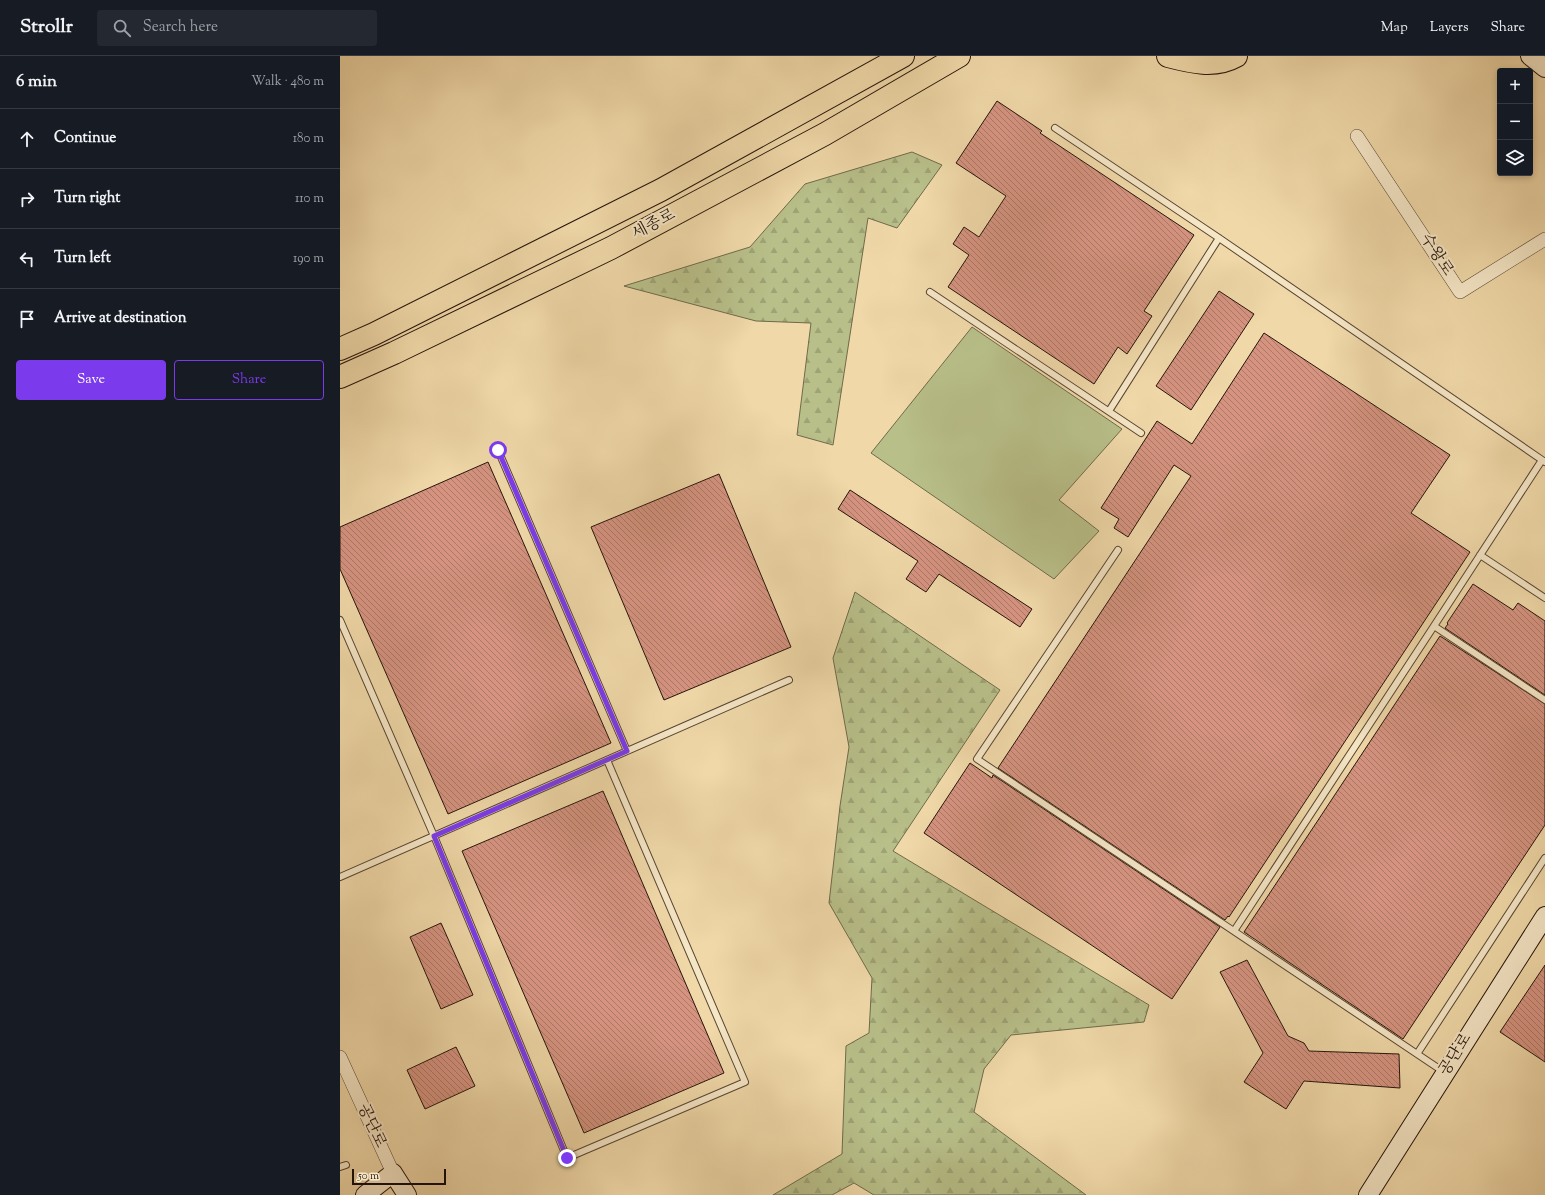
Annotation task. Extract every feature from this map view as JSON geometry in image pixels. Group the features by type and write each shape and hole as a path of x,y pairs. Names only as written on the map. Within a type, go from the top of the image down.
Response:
{"highway":[{"name":"세종로","path":"340,349 661,190 903,56"},
{"name":"세종로","path":"340,378 611,248 825,134 959,56"},
{"path":"1168,56 1205,64 1229,60 1236,56"}],"street":[{"path":"1530,56 1545,68"},
{"name":"수왕로","path":"1358,136 1460,292 1545,239"},
{"name":"공단로","path":"1368,1195 1545,916"},
{"name":"공단로","path":"340,1057 393,1173 407,1195"},
{"path":"365,1195 393,1173"}],"lane":[{"path":"1055,128 1219,238 1543,461 1234,931"},
{"path":"1109,411 1219,238"},
{"path":"930,292 1141,433"},
{"path":"498,450 627,751"},
{"path":"1118,550 977,759 1445,1073"},
{"path":"1480,555 1545,598"},
{"path":"340,620 434,836 567,1158 745,1082 607,760"},
{"path":"1434,626 1545,700"},
{"path":"340,877 789,680"},
{"path":"1417,1054 1545,858"}],"green space":[{"path":"912,152 942,165 897,228 868,218 833,445 797,435 811,323 756,321 624,286 750,247 805,184"},
{"path":"972,327 1122,429 1059,500 1099,531 1054,579 871,453"},
{"path":"855,592 1000,690 893,851 1149,1005 1144,1022 1011,1035 984,1069 974,1112 1086,1195 874,1195 854,1183 832,1195 773,1195 842,1154 846,1046 869,1033 872,978 829,903 840,806 849,747 833,658"}],"building":[{"path":"997,101 1042,131 1040,133 1194,235 1144,311 1152,316 1127,354 1118,347 1094,384 948,287 969,255 953,244 964,227 979,237 1006,196 956,163"},
{"path":"1219,291 1254,314 1191,410 1156,386"},
{"path":"1264,333 1450,455 1411,513 1470,552 1229,917 1228,916 1225,920 998,768 1191,476 1174,465 1128,537 1114,528 1119,519 1101,508 1157,421 1192,444"},
{"path":"488,462 611,743 448,814 340,569 340,527"},
{"path":"719,474 791,647 664,700 591,527"},
{"path":"850,490 1032,609 1020,627 939,574 926,592 906,579 918,561 838,509"},
{"path":"1473,584 1513,610 1518,603 1545,621 1545,695 1445,628"},
{"path":"1440,636 1545,704 1545,825 1403,1039 1244,932"},
{"path":"970,763 992,778 993,775 1220,927 1172,999 924,833"},
{"path":"603,791 724,1073 584,1133 462,851"},
{"path":"441,923 473,995 441,1009 410,937"},
{"path":"1247,960 1288,1036 1304,1043 1309,1051 1399,1054 1400,1088 1304,1081 1286,1109 1244,1082 1263,1053 1220,972"},
{"path":"1545,965 1545,1062 1500,1032"},
{"path":"456,1047 475,1086 425,1109 407,1070"}],"route":[{"path":"498,450 627,751 434,836 567,1158"}]}
